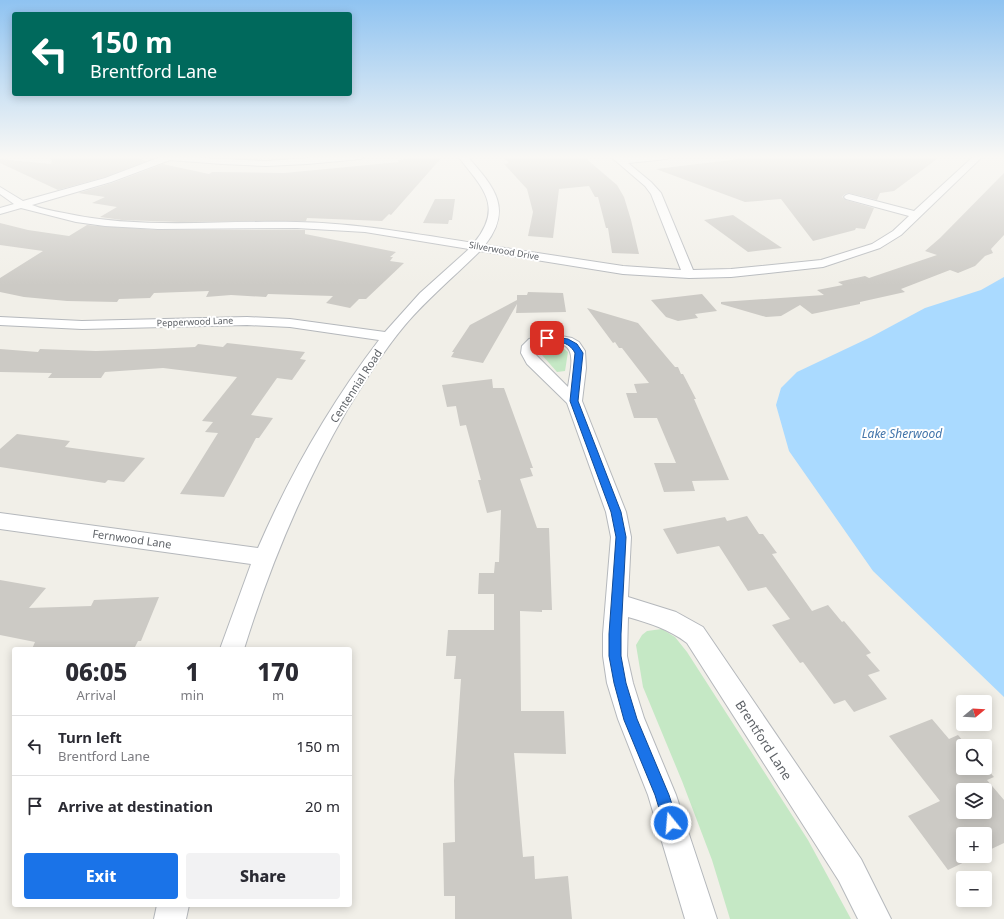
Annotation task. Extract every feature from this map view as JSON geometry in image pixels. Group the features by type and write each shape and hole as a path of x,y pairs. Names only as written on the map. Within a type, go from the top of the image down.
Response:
{"street":[{"name":"Silverwood Drive","path":"13,199 22,205 44,213 105,223 158,226 331,226 391,232 624,270 689,274 765,271 823,262 876,246 897,234 935,199"},
{"path":"0,211 43,199"},
{"name":"Centennial Road","path":"233,647 242,614 277,526 310,459 368,364 389,337 432,288 484,238 494,218 495,208 493,199"},
{"path":"658,199 689,274"},
{"path":"856,199 917,216"},
{"name":"Pepperwood Lane","path":"0,321 90,325 247,321 290,323 389,337"},
{"path":"574,401 616,512 621,537 615,656 620,683 631,720 662,795 701,919"},
{"name":"Fernwood Lane","path":"0,521 264,558"},
{"name":"Brentford Lane","path":"617,604 666,617 684,625 696,635 850,870 875,919"},
{"path":"170,919 173,907"}],"green space":[{"path":"551,345 562,347 568,352 565,371 557,372 542,355 541,350"},
{"path":"662,629 675,637 687,652 808,840 851,919 730,919 712,860 682,781 643,687 636,645 642,635 647,631"}],"water":[{"name":"Lake Sherwood","path":"1004,277 1004,697 873,571 789,451 776,405 781,388 797,372 871,337 925,308 981,290"}],"building":[{"path":"101,199 405,199 391,215 389,214 382,221 307,218 306,221 180,222 122,220 100,217 117,207 92,203"},
{"path":"435,199 455,199 452,220 449,220 448,224 423,223"},
{"path":"530,199 558,199 553,238 528,236 533,212"},
{"path":"598,199 625,199 639,254 612,253 608,228 606,228"},
{"path":"737,199 845,199 874,208 865,229 856,228 855,230 813,241 781,199 745,202"},
{"path":"979,199 1004,199 1004,235 991,249 993,253 985,256 975,266 958,273 950,270 901,289 905,292 860,302 860,304 812,314 800,305 781,316 766,317 721,304 721,302 824,295 817,290 843,285 838,282 865,276 869,278 937,255 925,251"},
{"path":"733,215 782,248 748,252 704,220"},
{"path":"0,223 28,230 69,236 87,225 158,230 305,230 305,234 396,252 390,257 393,257 390,261 404,263 366,299 359,299 350,308 326,303 333,296 268,294 266,297 231,295 206,297 209,291 154,293 150,298 119,299 117,302 67,301 24,297 0,292 0,278 43,251 0,245"},
{"path":"528,292 563,293 566,312 516,313 517,304 483,363 451,357 454,352 452,352 470,325 517,300 517,295 527,295"},
{"path":"702,294 717,311 695,314 698,318 678,321 666,317 651,300"},
{"path":"587,308 638,323 675,367 678,367 696,399 694,399 729,480 692,481 695,491 664,492 654,463 676,463 657,418 634,418 626,393 637,393 634,384 649,383 622,348 619,348 615,342 613,343"},
{"path":"227,343 305,352 300,359 306,360 292,380 277,378 251,415 273,418 259,438 256,438 224,497 180,494 218,433 205,432 213,422 202,421 237,377 163,368 105,372 101,378 48,378 52,373 0,372 0,349 38,352 40,349 96,351 195,347 198,344 223,347"},
{"path":"492,379 493,388 504,388 533,468 530,468 533,476 520,479 537,528 549,528 552,610 542,610 542,612 520,611 521,711 564,711 566,754 514,753 523,857 534,856 535,879 568,876 572,919 455,919 455,896 444,896 443,843 455,842 454,781 461,679 454,679 456,656 446,656 448,630 494,630 494,594 478,594 479,573 494,573 495,562 499,562 501,510 487,513 478,480 481,480 466,425 460,426 456,406 447,407 442,385"},
{"path":"17,434 70,441 65,447 145,458 124,482 108,480 105,483 0,467 0,449"},
{"path":"747,516 759,534 763,534 777,553 772,554 812,611 828,605 842,622 844,621 871,653 866,655 880,671 868,675 887,699 854,712 845,700 834,704 803,662 800,663 772,625 790,619 766,587 748,591 719,546 677,554 663,529 725,517 727,521"},
{"path":"0,580 46,588 29,608 91,606 94,600 159,597 141,641 138,641 135,647 33,647 35,642 0,635"},
{"path":"932,719 949,739 958,735 961,739 956,739 956,775 992,775 994,777 987,780 990,783 956,783 956,819 992,819 992,786 1004,800 1004,843 992,849 992,827 956,827 956,863 962,863 948,870 908,816 940,801 889,736"}],"route":[{"path":"547,338 566,340 575,346 579,353 574,401 616,512 621,537 615,634 615,656 620,683 631,720 662,795 671,823"}]}
